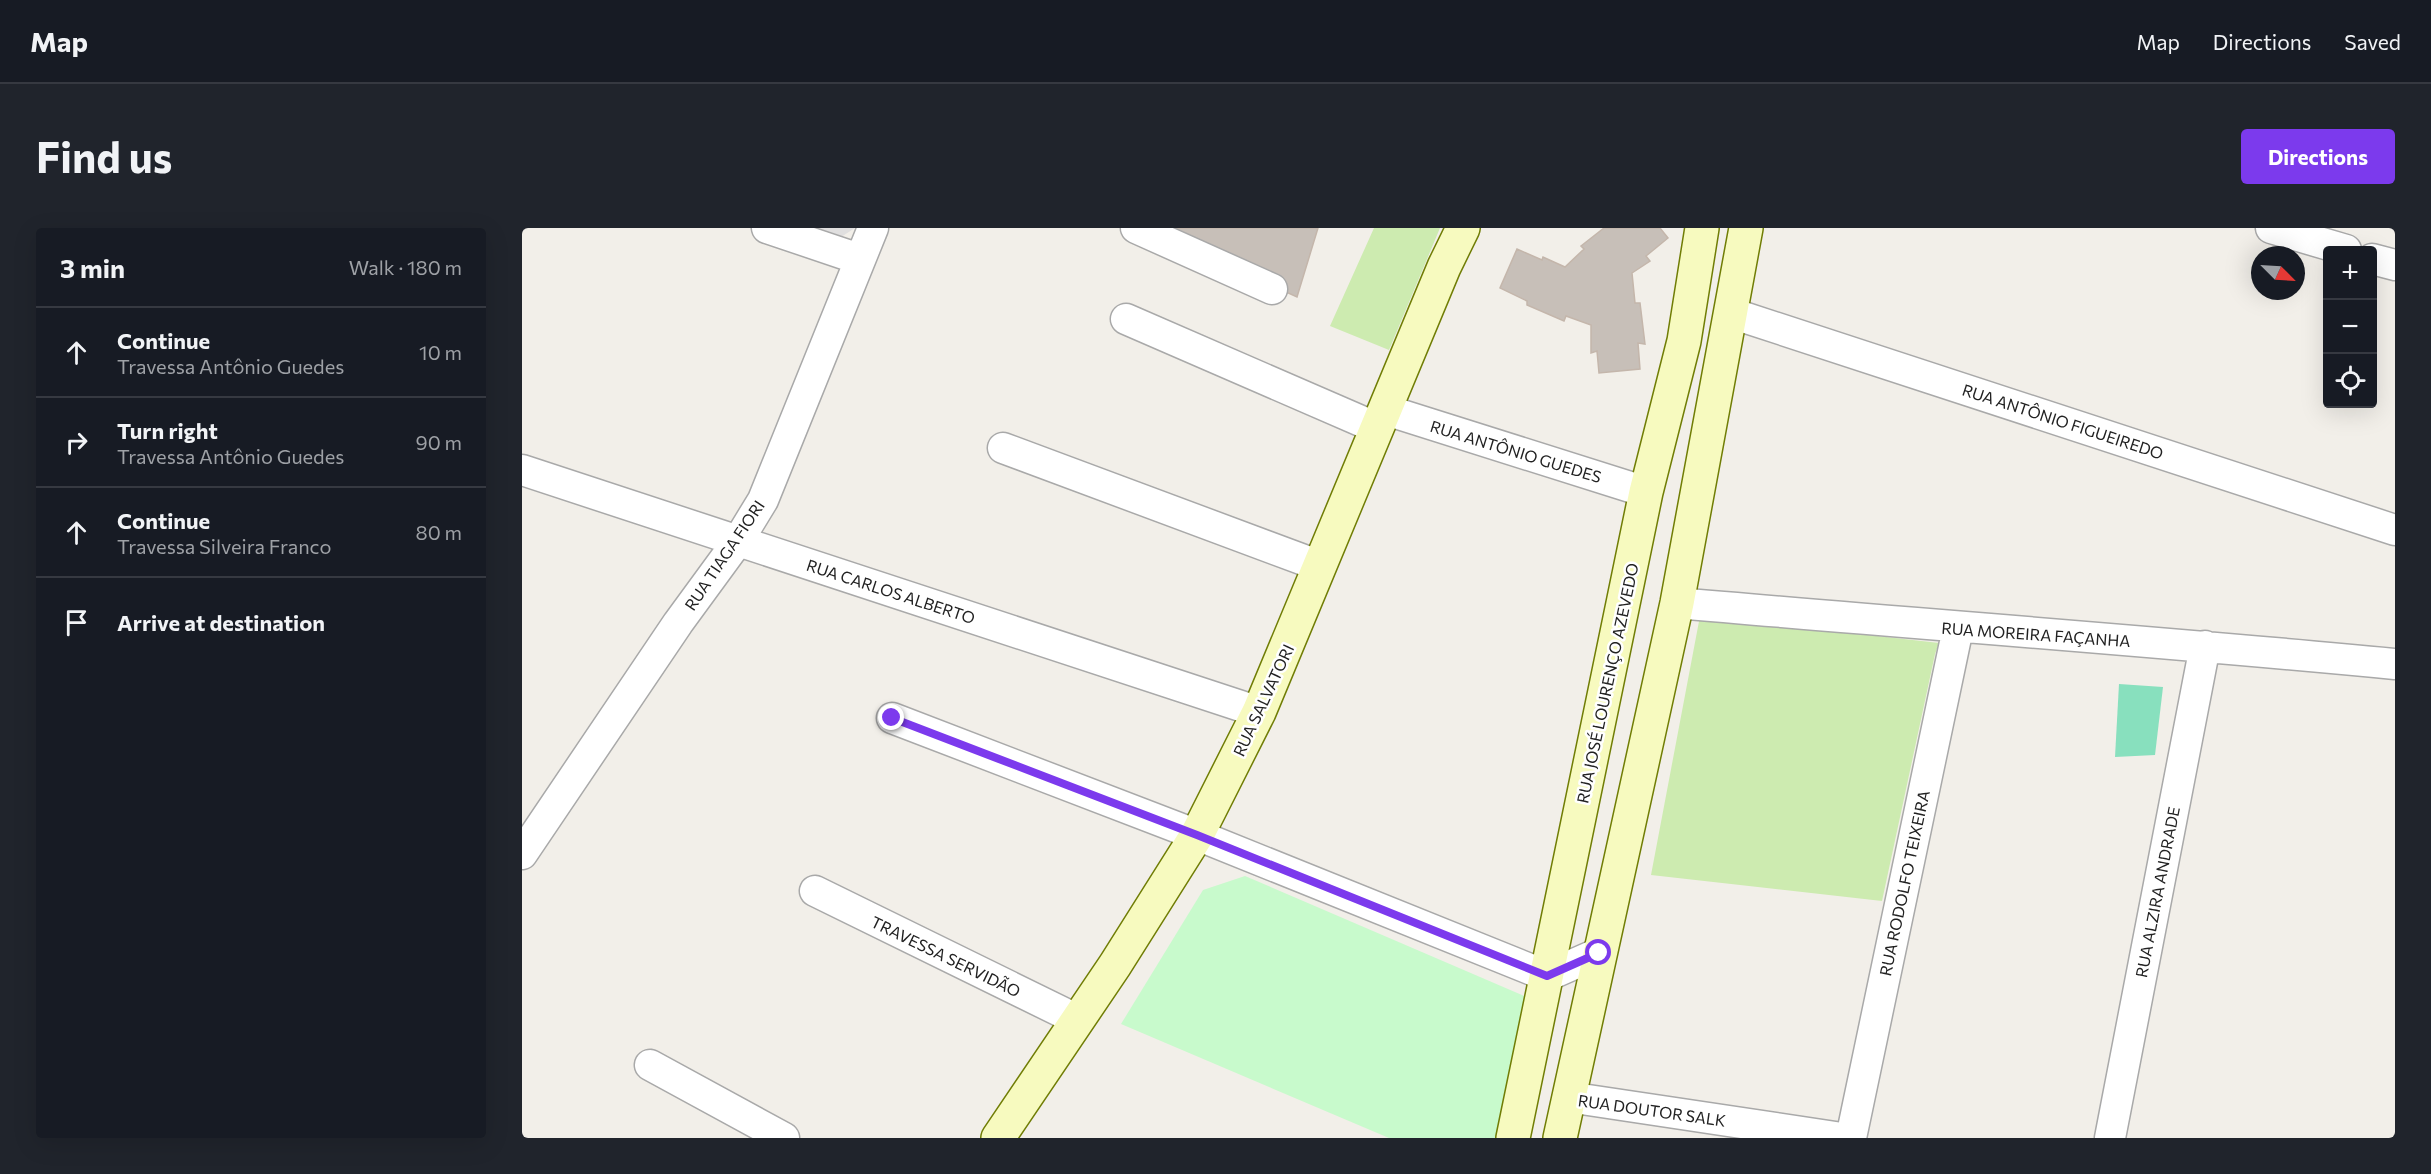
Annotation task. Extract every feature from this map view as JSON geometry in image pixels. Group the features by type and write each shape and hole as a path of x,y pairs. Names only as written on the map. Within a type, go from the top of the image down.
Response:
{"main road":[{"name":"RUA SALVATORI","path":"998,1138 1078,1020 1197,835 1259,712 1444,267 1463,228"},
{"name":"RUA JOSÉ LOURENÇO AZEVEDO","path":"1513,1138 1646,492 1684,341 1702,228"},
{"path":"1560,1138 1677,603 1746,228"}],"street":[{"path":"767,228 859,259"},
{"name":"RUA TIAGA FIORI","path":"522,854 678,623 738,541 763,500 873,228"},
{"path":"1136,228 1272,289"},
{"path":"2271,228 2332,246"},
{"path":"2377,260 2395,266"},
{"name":"RUA ANTÔNIO FIGUEIREDO","path":"1731,313 2395,530"},
{"name":"RUA ANTÔNIO GUEDES","path":"1126,318 1381,419 1646,492"},
{"path":"1003,448 1320,566"},
{"name":"RUA CARLOS ALBERTO","path":"522,470 1259,712"},
{"name":"RUA MOREIRA FAÇANHA","path":"1677,603 1958,628 2205,646 2395,664"},
{"name":"RUA RODOLFO TEIXEIRA","path":"1851,1138 1958,628"},
{"name":"RUA ALZIRA ANDRADE","path":"2110,1138 2205,646"},
{"path":"892,718 1197,835 1547,976 1599,953"},
{"name":"TRAVESSA SERVIDÃO","path":"815,891 1078,1020"},
{"path":"650,1065 784,1138"},
{"name":"RUA DOUTOR SALK","path":"1568,1097 1842,1138"}],"shaded area":[{"path":"812,228 855,228 841,237"}],"green space":[{"path":"1374,228 1440,228 1389,350 1330,326"},
{"path":"1700,616 1939,643 1882,901 1651,875"},
{"path":"2119,684 2163,687 2155,755 2115,757"},
{"path":"1245,876 1529,998 1503,1138 1389,1138 1121,1024 1203,890"}],"building":[{"path":"1145,228 1318,228 1297,297"},
{"path":"1604,228 1660,228 1668,238 1646,256 1650,261 1632,273 1635,303 1640,303 1645,344 1638,343 1640,369 1599,373 1597,351 1591,353 1591,325 1566,316 1564,321 1527,305 1527,301 1500,288 1517,249 1565,267 1584,249 1581,246"}],"route":[{"path":"892,718 1197,835 1547,976 1599,953"}]}
